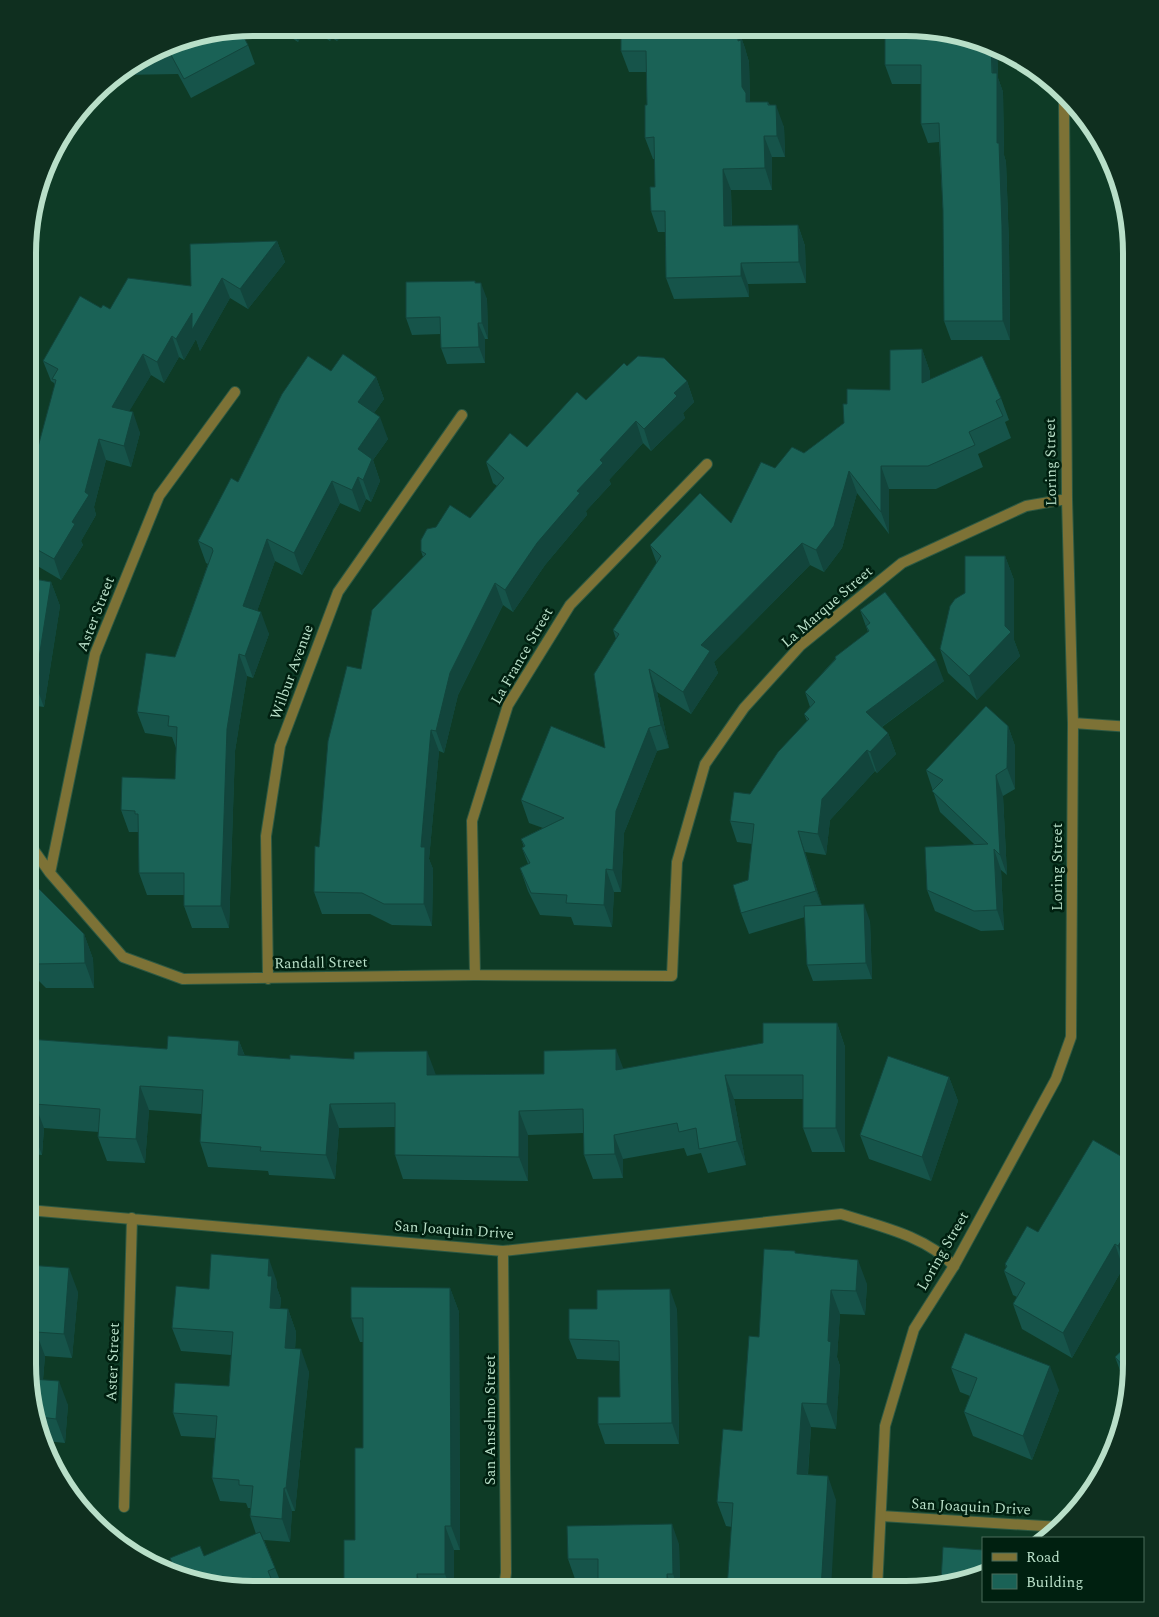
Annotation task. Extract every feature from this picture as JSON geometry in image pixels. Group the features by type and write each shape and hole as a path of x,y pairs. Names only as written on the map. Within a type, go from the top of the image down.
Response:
{"street":[{"name":"Loring Street","path":"877,1581 885,1426 914,1329 954,1266 1056,1078 1071,1037 1073,723 1066,499 1064,105"},
{"name":"Aster Street","path":"50,873 95,654 159,496 235,392"},
{"name":"Wilbur Avenue","path":"268,979 266,836 280,746 338,592 462,415"},
{"name":"La France Street","path":"475,975 472,821 508,704 570,605 707,464"},
{"name":"La Marque Street","path":"672,976 677,862 705,764 744,708 801,645 902,562 1026,506 1066,499"},
{"path":"1073,723 1123,726"},
{"name":"Randall Street","path":"36,853 50,873 122,957 183,979 475,975 672,976"},
{"name":"San Joaquin Drive","path":"36,1211 503,1251 840,1214 887,1228 941,1252 954,1266"},
{"name":"Aster Street","path":"124,1507 132,1218"},
{"name":"San Anselmo Street","path":"503,1251 506,1563 505,1581"},
{"name":"San Joaquin Drive","path":"881,1516 1050,1526"}],"building":[{"path":"621,36 738,36 738,41 741,40 742,87 746,93 746,102 768,102 768,105 776,105 777,136 764,136 765,168 723,169 724,226 798,225 799,262 741,263 741,276 666,278 665,211 651,211 650,187 655,187 654,137 645,138 645,105 647,105 646,51 621,51"},
{"path":"885,36 948,40 991,54 992,73 997,73 997,143 999,143 1002,226 1003,321 944,321 943,210 939,123 921,124 921,65 885,65"},
{"path":"244,37 248,45 184,79 171,55 166,55 197,44 225,38"},
{"path":"277,241 240,289 222,278 192,330 192,313 176,339 172,336 157,362 143,354 112,407 133,412 124,446 99,439 85,492 89,495 72,522 75,524 54,559 36,549 36,450 56,380 52,379 58,369 43,361 80,296 101,308 103,305 110,309 128,278 191,286 190,244"},
{"path":"475,281 475,283 481,283 482,323 478,323 479,347 441,348 440,317 406,318 406,282"},
{"path":"922,349 922,383 982,356 1001,398 996,401 1003,416 969,432 975,445 928,466 881,466 881,512 849,471 834,526 816,550 802,543 701,645 710,651 683,692 649,669 661,725 649,728 616,811 613,870 606,869 604,905 566,903 567,895 531,893 520,868 530,863 522,848 525,846 521,839 564,818 521,800 551,726 605,748 594,674 619,634 613,630 661,556 650,545 700,493 731,523 761,462 775,468 792,447 804,453 844,423 843,404 847,404 847,389 890,390 890,350"},
{"path":"343,354 376,377 358,402 380,417 358,449 372,459 363,480 358,477 352,490 332,481 294,553 267,539 243,606 261,612 245,656 239,654 227,729 221,906 184,906 184,873 139,873 138,814 135,814 135,811 121,810 122,777 175,779 177,727 168,726 169,716 137,712 146,653 175,657 213,551 212,548 198,541 231,478 238,482 282,394 308,356 331,371"},
{"path":"638,356 664,358 687,381 674,393 677,396 644,429 636,421 600,460 603,463 577,491 580,493 537,543 505,590 495,583 450,673 436,731 431,730 421,847 425,847 424,904 384,904 362,893 314,892 315,846 319,847 328,741 347,666 361,669 372,610 426,554 421,551 421,540 427,529 436,527 450,505 470,518 504,478 486,462 510,433 527,447 577,392 586,400 624,363 627,366"},
{"path":"965,556 1005,556 1005,626 1011,632 969,676 940,649 950,606 955,599 965,593"},
{"path":"36,579 51,582 36,677"},
{"path":"885,592 936,660 866,712 888,733 870,752 867,750 822,799 818,834 798,831 816,891 741,913 733,885 748,880 754,824 730,821 734,792 750,794 778,752 809,719 804,714 815,702 805,692 836,659 835,657 869,631 866,626 870,623 860,610"},
{"path":"986,706 1008,726 1007,768 996,775 1000,855 994,849 997,910 974,911 927,890 925,847 988,844 932,791 943,780 926,770"},
{"path":"36,886 84,934 85,963 37,964"},
{"path":"864,904 866,963 807,965 804,906"},
{"path":"763,1023 837,1023 836,1128 803,1128 803,1075 725,1075 737,1141 699,1149 696,1128 679,1132 677,1123 614,1135 615,1154 584,1155 583,1109 519,1111 519,1157 395,1155 395,1103 330,1104 326,1155 260,1151 261,1147 200,1142 203,1090 140,1086 136,1139 98,1137 100,1109 36,1104 36,1040 167,1049 168,1036 239,1041 238,1055 290,1059 290,1055 354,1059 354,1052 427,1051 427,1075 544,1074 544,1051 616,1049 616,1070 763,1043"},
{"path":"888,1056 949,1077 922,1157 860,1135"},
{"path":"1093,1140 1123,1157 1123,1238 1118,1246 1115,1244 1063,1333 1013,1304 1025,1283 1004,1271 1007,1266 1005,1264 1027,1226 1038,1232"},
{"path":"764,1249 795,1251 795,1253 858,1260 856,1291 831,1290 828,1341 831,1342 827,1404 802,1403 797,1474 828,1476 821,1581 728,1581 733,1503 717,1502 723,1429 742,1431 749,1336 759,1337"},
{"path":"211,1254 269,1259 268,1276 272,1276 270,1308 288,1309 285,1348 301,1349 282,1519 250,1516 253,1486 239,1485 239,1480 212,1478 217,1416 173,1413 175,1383 229,1386 233,1332 172,1328 176,1286 209,1289"},
{"path":"36,1266 69,1268 64,1334 36,1332"},
{"path":"351,1287 450,1288 451,1526 445,1526 445,1574 417,1574 417,1581 344,1581 344,1540 355,1540 355,1448 363,1448 363,1318 351,1318"},
{"path":"670,1289 672,1423 598,1424 598,1397 620,1397 619,1341 569,1339 569,1309 597,1309 597,1290"},
{"path":"965,1333 1050,1366 1023,1436 964,1412 977,1378 951,1368"},
{"path":"1123,1350 1123,1365 1115,1357"},
{"path":"37,1379 59,1381 56,1419 43,1417"},
{"path":"672,1524 673,1574 667,1574 667,1581 598,1581 598,1559 568,1559 567,1526"},
{"path":"260,1532 275,1568 268,1571 272,1581 211,1577 173,1565 170,1558 200,1546 204,1556"},
{"path":"943,1547 982,1550 982,1566 941,1578"}]}
